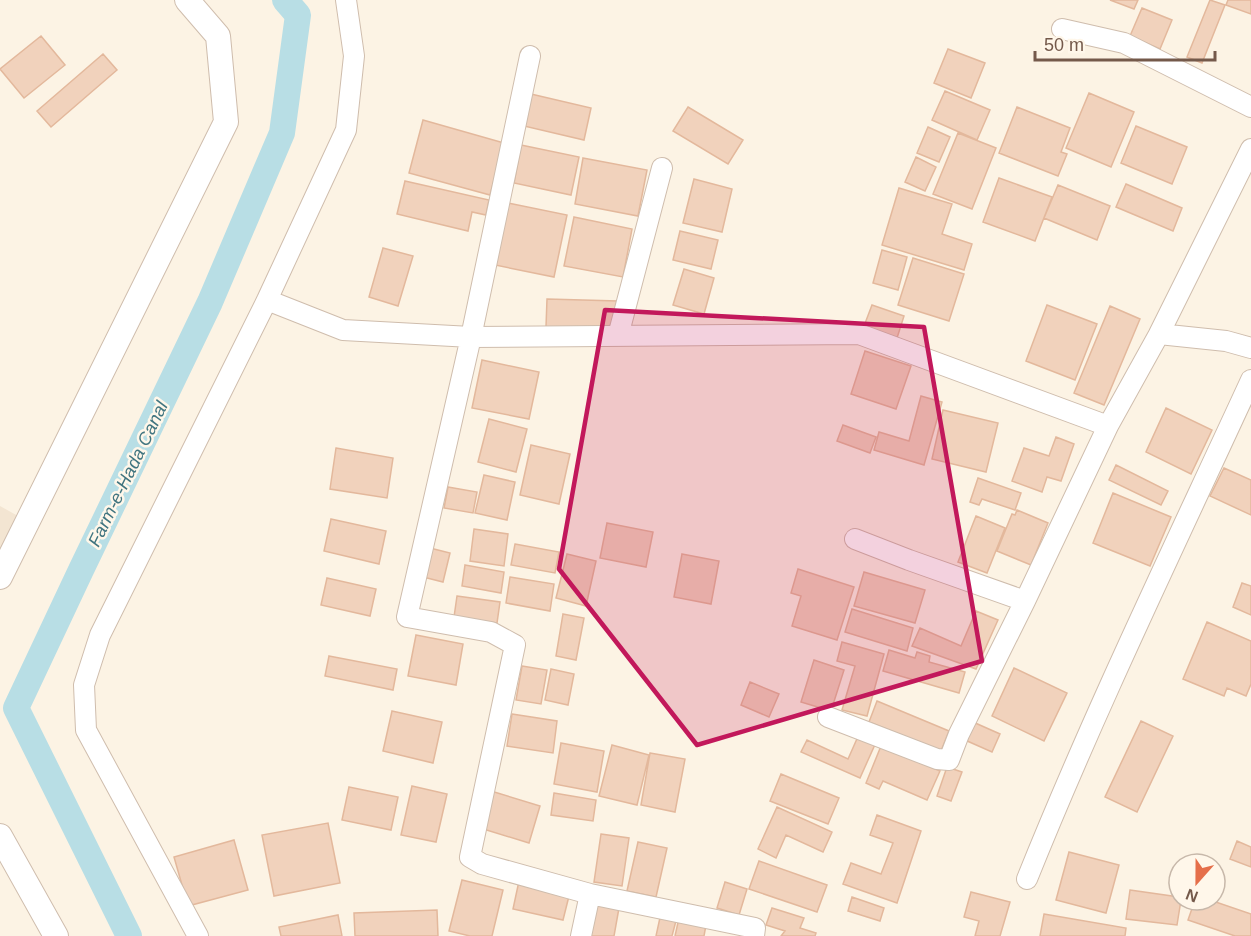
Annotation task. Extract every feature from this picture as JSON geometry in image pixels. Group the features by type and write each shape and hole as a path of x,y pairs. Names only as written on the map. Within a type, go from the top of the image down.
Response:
{"street":[{"path":"0,577 226,122 218,36 187,0"},
{"path":"198,936 86,730 84,685 100,635 267,300 346,130 354,56 345,0"},
{"path":"1062,29 1125,43 1251,106"},
{"path":"530,56 471,337 407,617 491,632 515,645 470,857 482,864 590,894 755,928 754,936"},
{"path":"828,717 937,759 949,760 959,734 1108,426 1159,334 1251,149"},
{"path":"618,336 662,168"},
{"path":"267,300 343,330 471,337 860,334 1108,426"},
{"path":"1159,334 1226,341 1251,348"},
{"path":"1028,879 1092,723 1251,380"},
{"path":"855,539 1025,601"},
{"path":"0,836 56,936"},
{"path":"581,936 590,894"}],"highlighted area":[{"path":"605,310 924,327 982,661 697,745 559,569"}],"shaded area":[{"path":"0,506 18,516 0,551"}],"building":[{"path":"1110,0 1138,0 1134,9"},
{"path":"1210,0 1225,5 1202,63 1187,57"},
{"path":"1228,0 1251,0 1251,14 1226,5"},
{"path":"1142,8 1172,20 1160,49 1130,36"},
{"path":"41,36 65,65 24,98 0,69"},
{"path":"948,49 985,63 971,98 934,83"},
{"path":"103,54 117,70 51,127 37,111"},
{"path":"945,91 990,110 977,140 932,120"},
{"path":"1089,93 1134,112 1111,167 1066,148"},
{"path":"531,94 591,108 584,140 524,126"},
{"path":"688,107 743,140 728,164 673,131"},
{"path":"1017,107 1070,128 1061,152 1067,154 1058,176 999,153"},
{"path":"423,120 504,143 490,195 409,173"},
{"path":"1136,126 1187,147 1172,184 1121,163"},
{"path":"928,127 950,137 939,162 917,153"},
{"path":"958,133 996,148 972,209 933,194"},
{"path":"521,145 579,157 571,195 514,183"},
{"path":"916,157 936,167 925,191 905,182"},
{"path":"583,158 647,170 638,216 575,204"},
{"path":"999,178 1052,197 1035,241 983,222"},
{"path":"694,179 732,189 722,232 683,223"},
{"path":"405,181 489,200 486,215 472,212 468,231 397,214"},
{"path":"1126,184 1182,208 1173,231 1116,207"},
{"path":"1058,185 1110,206 1097,240 1044,218"},
{"path":"899,188 952,204 942,234 972,244 964,270 882,245"},
{"path":"508,203 567,215 554,277 495,265"},
{"path":"574,217 632,229 623,277 564,266"},
{"path":"680,231 718,240 711,269 673,260"},
{"path":"383,248 413,256 398,306 369,297"},
{"path":"882,250 907,257 898,290 873,283"},
{"path":"913,258 964,274 949,321 898,305"},
{"path":"684,269 714,278 704,314 673,305"},
{"path":"547,299 618,301 617,330 546,327"},
{"path":"872,305 904,316 897,338 864,326"},
{"path":"1047,305 1097,324 1075,380 1026,361"},
{"path":"1110,306 1140,319 1104,405 1074,393"},
{"path":"865,351 911,366 896,409 851,394"},
{"path":"482,360 539,372 529,419 472,408"},
{"path":"921,396 942,402 924,465 874,450 879,432 909,441"},
{"path":"1166,408 1212,430 1191,474 1146,452"},
{"path":"943,410 998,423 986,472 932,459"},
{"path":"489,419 527,429 516,472 478,462"},
{"path":"843,425 876,437 870,453 837,441"},
{"path":"1056,437 1074,444 1061,481 1047,477 1042,492 1012,481 1024,448 1049,456"},
{"path":"531,445 570,454 559,504 520,495"},
{"path":"336,448 393,458 387,498 330,489"},
{"path":"1116,465 1168,491 1161,505 1109,480"},
{"path":"1224,468 1251,480 1251,515 1210,496"},
{"path":"484,475 515,482 507,520 475,513"},
{"path":"978,478 1021,493 1015,510 982,499 979,505 970,502"},
{"path":"448,487 477,492 473,513 444,508"},
{"path":"1113,493 1171,517 1150,566 1093,543"},
{"path":"1017,510 1048,523 1031,565 997,551 1012,514 1015,515"},
{"path":"976,516 1005,528 987,573 958,562"},
{"path":"331,519 386,531 379,564 324,551"},
{"path":"607,523 653,532 646,567 600,558"},
{"path":"474,529 508,534 504,566 470,561"},
{"path":"515,544 559,552 555,573 511,565"},
{"path":"430,548 450,553 443,582 423,577"},
{"path":"567,554 596,561 586,606 556,598"},
{"path":"682,554 719,561 711,604 674,597"},
{"path":"465,565 504,572 501,593 462,586"},
{"path":"798,569 854,587 837,640 792,626 801,596 791,593"},
{"path":"864,572 925,590 915,623 854,606"},
{"path":"510,577 554,584 550,611 506,603"},
{"path":"327,578 376,589 370,616 321,605"},
{"path":"1242,583 1251,586 1251,615 1233,607"},
{"path":"457,596 500,602 497,623 454,617"},
{"path":"852,609 913,628 907,651 845,632"},
{"path":"976,611 998,620 976,669 912,646 920,628 961,646"},
{"path":"563,614 584,618 576,660 556,656"},
{"path":"1207,622 1251,641 1251,684 1246,696 1227,688 1224,696 1183,679"},
{"path":"416,635 463,644 456,685 408,676"},
{"path":"842,642 884,654 867,716 842,710 855,666 837,661"},
{"path":"889,650 915,658 917,652 930,656 929,662 965,672 959,693 883,671"},
{"path":"329,656 397,669 393,690 325,676"},
{"path":"814,660 844,670 831,711 801,702"},
{"path":"522,666 547,670 541,704 516,700"},
{"path":"1014,668 1067,693 1044,741 992,716"},
{"path":"551,669 574,674 568,705 545,700"},
{"path":"750,682 779,694 769,717 741,705"},
{"path":"877,701 949,731 941,751 869,722"},
{"path":"392,711 442,722 433,763 383,751"},
{"path":"512,714 557,721 553,753 507,746"},
{"path":"1141,721 1173,736 1137,812 1105,797"},
{"path":"973,722 1000,734 992,752 965,740"},
{"path":"860,732 877,740 860,778 801,752 807,740 848,759"},
{"path":"561,743 604,751 597,792 554,784"},
{"path":"612,745 649,755 637,805 599,796"},
{"path":"881,746 940,771 927,800 883,781 879,789 866,783"},
{"path":"650,753 685,759 675,812 641,805"},
{"path":"947,767 962,772 951,801 937,796"},
{"path":"781,774 839,798 828,824 770,801"},
{"path":"412,786 447,794 436,842 401,835"},
{"path":"349,787 398,797 391,830 342,820"},
{"path":"491,791 540,806 529,843 480,828"},
{"path":"554,793 596,800 593,821 551,815"},
{"path":"777,807 832,832 823,852 786,835 776,858 758,849"},
{"path":"877,815 921,831 897,903 843,884 851,863 881,874 893,843 870,835"},
{"path":"328,823 340,883 274,896 262,835"},
{"path":"601,834 629,838 622,886 594,882"},
{"path":"234,840 248,890 188,906 174,857"},
{"path":"1237,841 1251,847 1251,867 1230,859"},
{"path":"638,842 667,848 656,897 627,891"},
{"path":"1069,852 1119,865 1106,913 1056,900"},
{"path":"759,861 827,885 817,912 749,889"},
{"path":"462,880 503,890 492,936 470,936 449,931"},
{"path":"519,881 570,892 563,920 513,909"},
{"path":"725,882 747,889 739,915 717,908"},
{"path":"1130,890 1167,895 1167,912 1179,912 1177,925 1126,919"},
{"path":"971,892 1010,902 1000,936 975,936 979,921 964,917"},
{"path":"852,897 884,908 880,921 848,911"},
{"path":"596,904 619,908 614,936 590,936"},
{"path":"1227,906 1251,914 1251,936 1235,936 1188,920 1191,912 1227,912"},
{"path":"772,908 804,918 800,928 816,933 815,936 781,936 785,931 766,925"},
{"path":"437,910 438,936 355,936 354,913"},
{"path":"661,913 677,917 672,936 656,936"},
{"path":"1044,914 1126,928 1125,936 1040,936"},
{"path":"338,915 342,936 281,936 279,927"},
{"path":"679,918 706,925 704,936 675,936"}],"waterway":[{"name":"Farm-e-Hada Canal","path":"129,936 16,708 210,302 282,133 298,15 285,0"}]}
